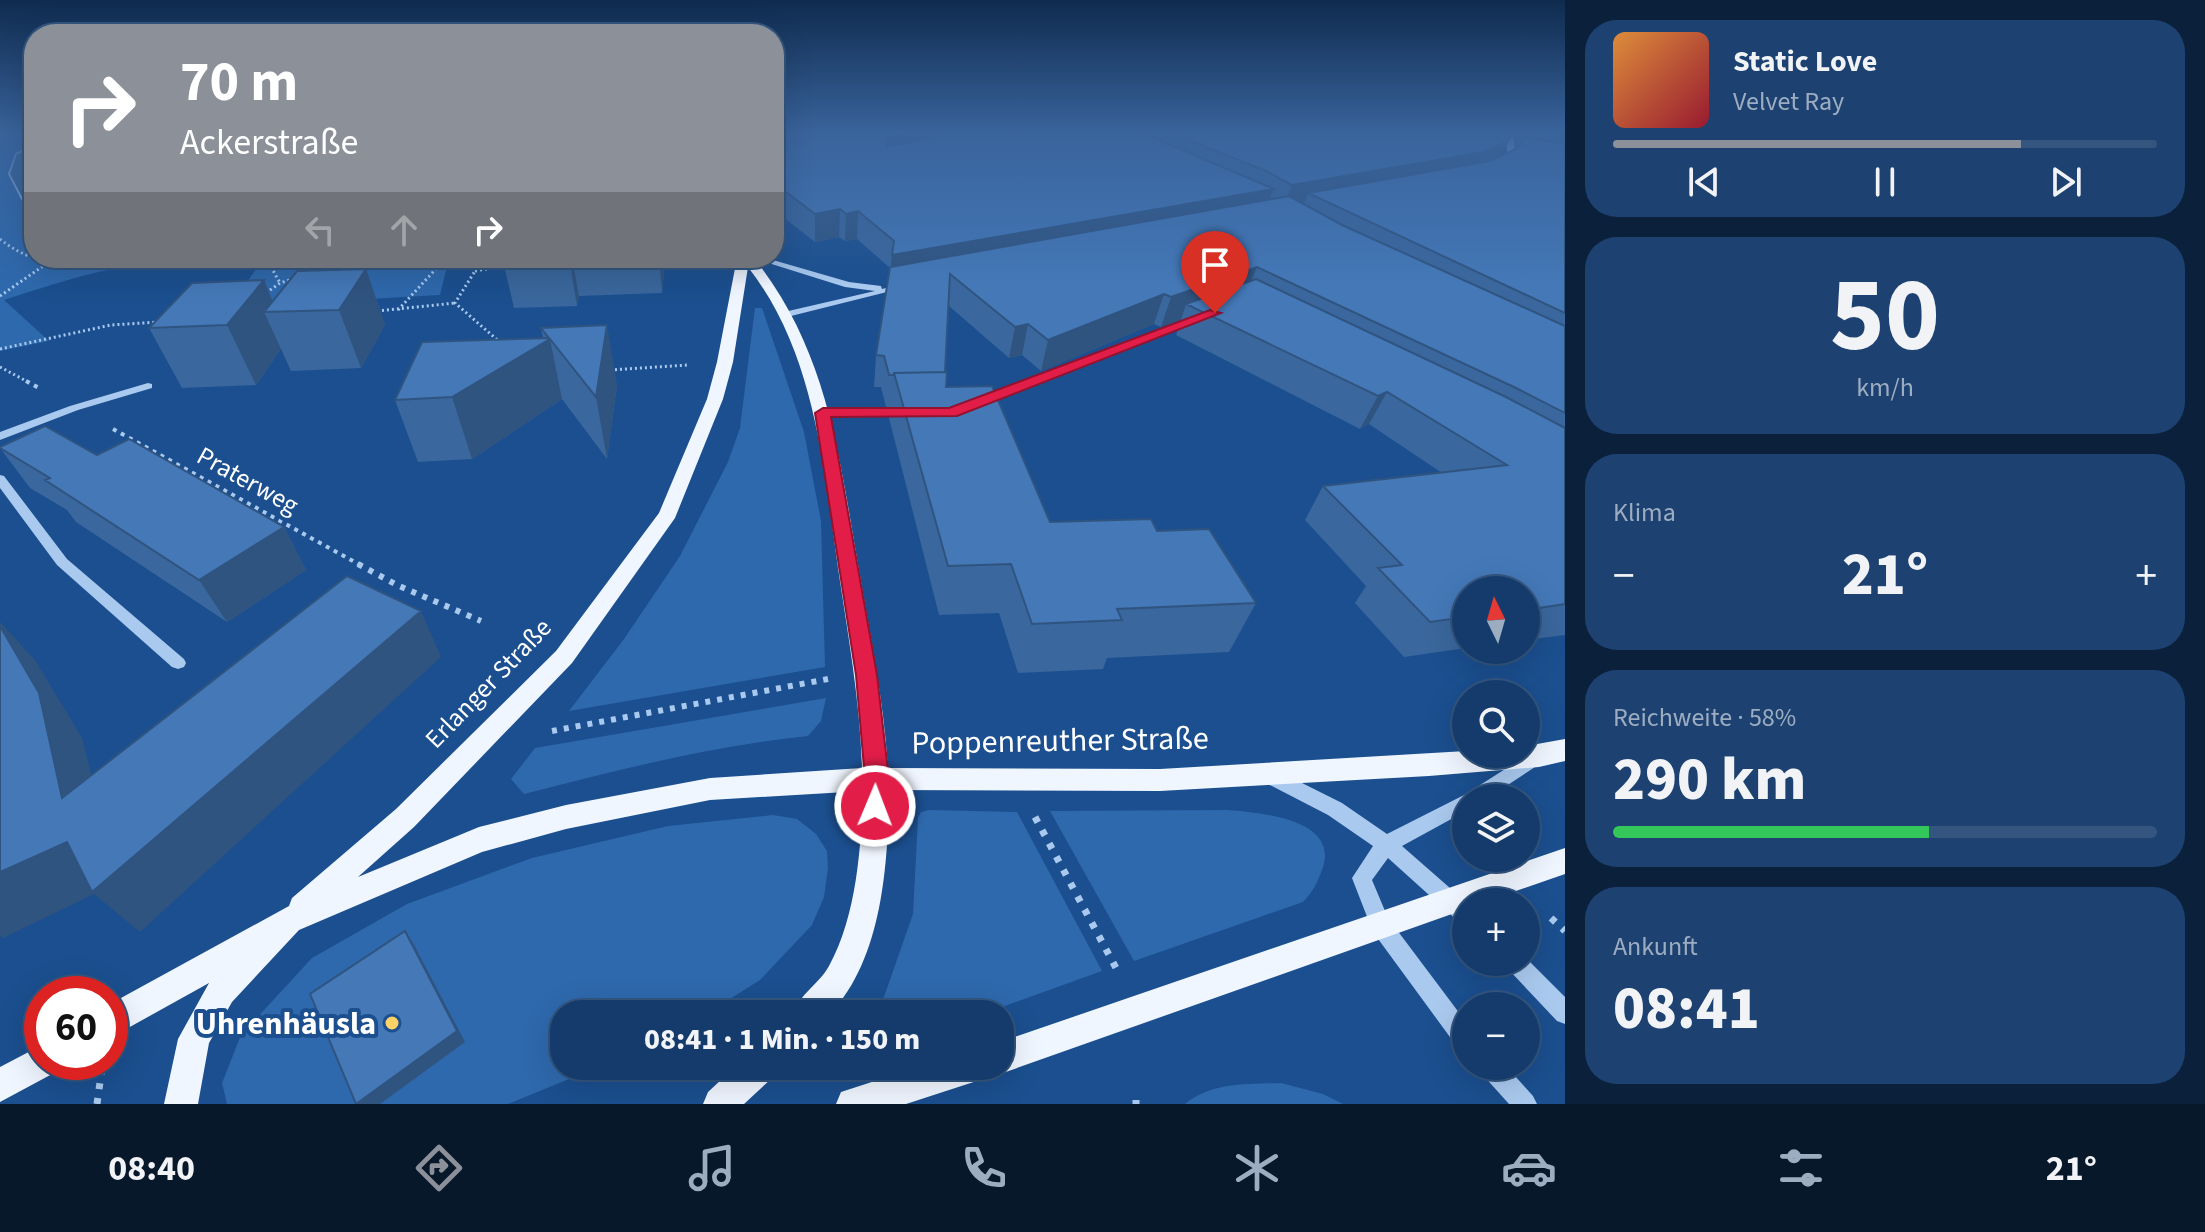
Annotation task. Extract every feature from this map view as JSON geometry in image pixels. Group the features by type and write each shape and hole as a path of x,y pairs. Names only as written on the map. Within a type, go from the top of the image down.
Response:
{"main road":[{"name":"Erlanger Straße","path":"128,1012 289,920 405,818 564,657 668,514 715,399 743,268"},
{"name":"Erlanger Straße","path":"754,268 769,284 787,314 823,413 866,675 877,779 872,858 865,899 840,978 820,1000"},
{"name":"Poppenreuther Straße","path":"1540,756 1565,750"},
{"name":"Poppenreuther Straße","path":"289,920 479,840 608,806 710,789 877,779 1160,780 1452,762"},
{"path":"1502,888 1565,861"},
{"path":"1014,1054 1142,1013 1380,925 1452,908"},
{"path":"181,1104 194,1039 221,991 289,920"},
{"path":"0,1085 24,1071"},
{"path":"720,1104 745,1080"},
{"path":"853,1104 929,1080"}],"street":[{"path":"784,266 848,285 890,290"},
{"path":"787,314 908,286"},
{"path":"966,408 1200,319"},
{"path":"3,434 148,386"},
{"path":"823,413 923,413"},
{"path":"0,479 62,562 178,663"},
{"path":"1495,784 1520,768"},
{"path":"1266,774 1335,809 1386,844 1452,902"},
{"path":"1452,809 1386,844 1362,878 1380,925 1452,1021"},
{"path":"1529,976 1565,1013"},
{"path":"1503,1080 1525,1104"}],"path":[{"path":"0,239 11,251 24,256"},
{"path":"0,296 41,268"},
{"path":"272,268 280,283"},
{"path":"255,301 280,283 327,268"},
{"path":"398,310 437,268"},
{"path":"455,303 474,268"},
{"path":"475,271 491,268"},
{"path":"367,312 455,303 509,350"},
{"path":"0,349 111,325 170,322"},
{"path":"602,370 725,362"},
{"name":"Praterweg","path":"0,367 397,585 481,621"},
{"path":"552,731 833,678"},
{"path":"1033,813 1116,968"},
{"path":"1551,918 1565,931"},
{"path":"97,1104 100,1080"}],"shaded area":[{"path":"0,183 24,183 24,268 116,268 4,300 49,341 0,351"},
{"path":"13,183 24,183 24,203"},
{"path":"257,268 447,268 440,295 229,307"},
{"path":"755,308 762,308 804,432 821,521 825,667 569,711 624,639 680,556 728,462 740,428"},
{"path":"826,698 821,721 808,736 700,752 524,794 511,779 535,748"},
{"path":"1228,810 1278,817 1310,829 1320,840 1325,853 1322,870 1312,891 1303,902 1134,961 1050,811"},
{"path":"921,812 1017,812 1102,971 1014,1003 1014,1000 883,1000 913,914 918,818"},
{"path":"773,815 797,819 816,834 827,851 824,897 812,925 760,980 728,1000 550,1000 550,1080 567,1080 508,1104 227,1104 222,1083 241,1035 312,958 407,904 532,858 668,826"},
{"path":"1281,1083 1323,1094 1343,1104 1185,1104 1218,1088"}],"building":[{"path":"784,183 1259,183 1274,189 892,255 894,241 858,211 846,214 840,209 815,214 784,191"},
{"path":"1368,183 1565,183 1565,313 1308,193"},
{"path":"1289,196 1342,225 1565,326 1565,413 1257,267 1171,297 1164,294 1048,340 1028,324 1015,327 950,274 945,372 889,375 884,356 876,355 890,267"},
{"path":"366,269 339,310 264,312 297,271"},
{"path":"1256,279 1565,428 1565,604 1540,608 1540,576 1452,576 1452,619 1430,622 1378,568 1402,565 1323,486 1507,465 1387,392 1378,396 1186,304"},
{"path":"264,280 227,325 149,328 192,283"},
{"path":"607,325 596,397 550,339 452,397 395,400 422,342 549,338 541,328"},
{"path":"947,372 946,387 992,386 1050,522 1151,519 1157,531 1209,529 1256,603 1117,609 1122,620 1032,624 1011,564 948,566 894,373"},
{"path":"45,426 97,455 129,439 284,527 199,580 45,480 50,478 0,448"},
{"path":"347,576 421,611 92,892 67,842 0,872 0,626 39,693 62,798"},
{"name":"Uhrenhäusla","path":"405,931 457,1031 356,1104 310,994"}],"place":[{"name":"Uhrenhäusla","path":"392,1023"}],"route":[{"path":"875,806 877,779 866,675 823,413 951,413 1215,313"}]}
